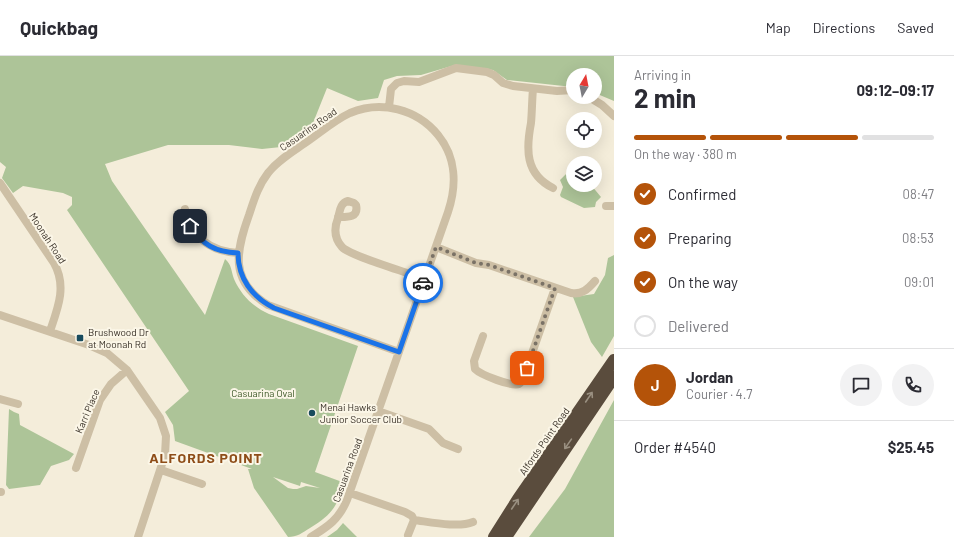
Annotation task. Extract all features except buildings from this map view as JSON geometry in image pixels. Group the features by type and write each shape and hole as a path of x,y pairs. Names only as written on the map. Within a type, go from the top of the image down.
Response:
{"highway":[{"name":"Alfords Point Road","path":"494,537 518,499 614,360"},
{"path":"506,537 614,377"}],"street":[{"path":"389,108 391,89 397,83 404,81 423,81 453,69 487,72 494,75 506,85 557,91 566,90"},
{"path":"534,88 528,141 529,157 536,174 542,181 553,188"},
{"path":"600,104 614,116"},
{"name":"Casuarina Road","path":"311,537 327,527 338,517 350,493 436,247 453,193 454,174 452,161 442,141 426,123 407,112 389,108 365,108 344,116 273,167 264,178 243,233 238,253 240,269 244,281 252,292 262,301 274,308 399,352"},
{"name":"Moonah Road","path":"0,183 54,263 59,274 61,286 60,299 50,331"},
{"path":"185,209 190,226 204,242 219,250 238,253"},
{"path":"338,216 336,234 339,243 346,251 425,279"},
{"path":"436,247 476,263 489,265 571,293 578,293 586,290 595,281"},
{"path":"483,336 474,361 476,370 480,373 510,384 519,384 524,376 555,288"},
{"path":"0,315 50,331 101,350 113,358 126,370 156,413 165,429 166,448 161,470 138,537"},
{"name":"Karri Place","path":"76,468 100,400 111,384 126,370"},
{"path":"0,399 18,404"},
{"path":"378,411 429,429 443,443 458,449"},
{"path":"161,470 202,484"},
{"path":"350,493 405,512 412,516 414,520 450,524 466,524 473,522"},
{"path":"408,535 414,520"}],"green space":[{"name":"Casuarina Oval","path":"0,56 614,56 614,101 602,96 602,68 566,68 566,86 507,80 493,70 455,65 421,75 397,76 384,80 378,98 358,101 327,88 311,128 281,147 262,149 229,145 168,145 105,164 112,181 205,315 225,259 230,266 234,279 240,290 248,300 258,308 269,314 358,346 315,472 345,483 336,504 329,514 304,532 291,537 288,537 254,488 248,469 252,469 175,441 173,425 165,412 189,391 67,210 72,205 72,197 63,193 23,186 13,193 2,178 6,167 0,162","holes":["273,477 300,486 301,482 320,488 306,486 297,489 288,488"]},
{"path":"566,174 566,192 597,192 601,197 596,202 595,207 584,208 561,197 560,195 563,187 560,180"},
{"path":"614,255 614,336 602,357 591,342 573,297 594,294 605,275 608,258"},
{"path":"614,400 614,537 529,537 565,489"},
{"path":"9,409 19,414 20,425 74,454 69,460 51,466 40,485 9,489 6,485"},
{"path":"343,523 357,537 327,537 337,530"}],"way so far":[{"path":"423,283 436,247 476,263 489,265 555,288 527,368"}],"place":[{"name":"Brushwood Dr at Moonah Rd","path":"80,338"},
{"name":"Menai Hawks Junior Soccer Club","path":"312,413"}],"district":[{"name":"ALFORDS POINT","path":"206,458"}],"route":[{"path":"190,226 199,238 214,249 238,253 240,269 244,281 256,296 268,305 399,352 423,283"}]}
